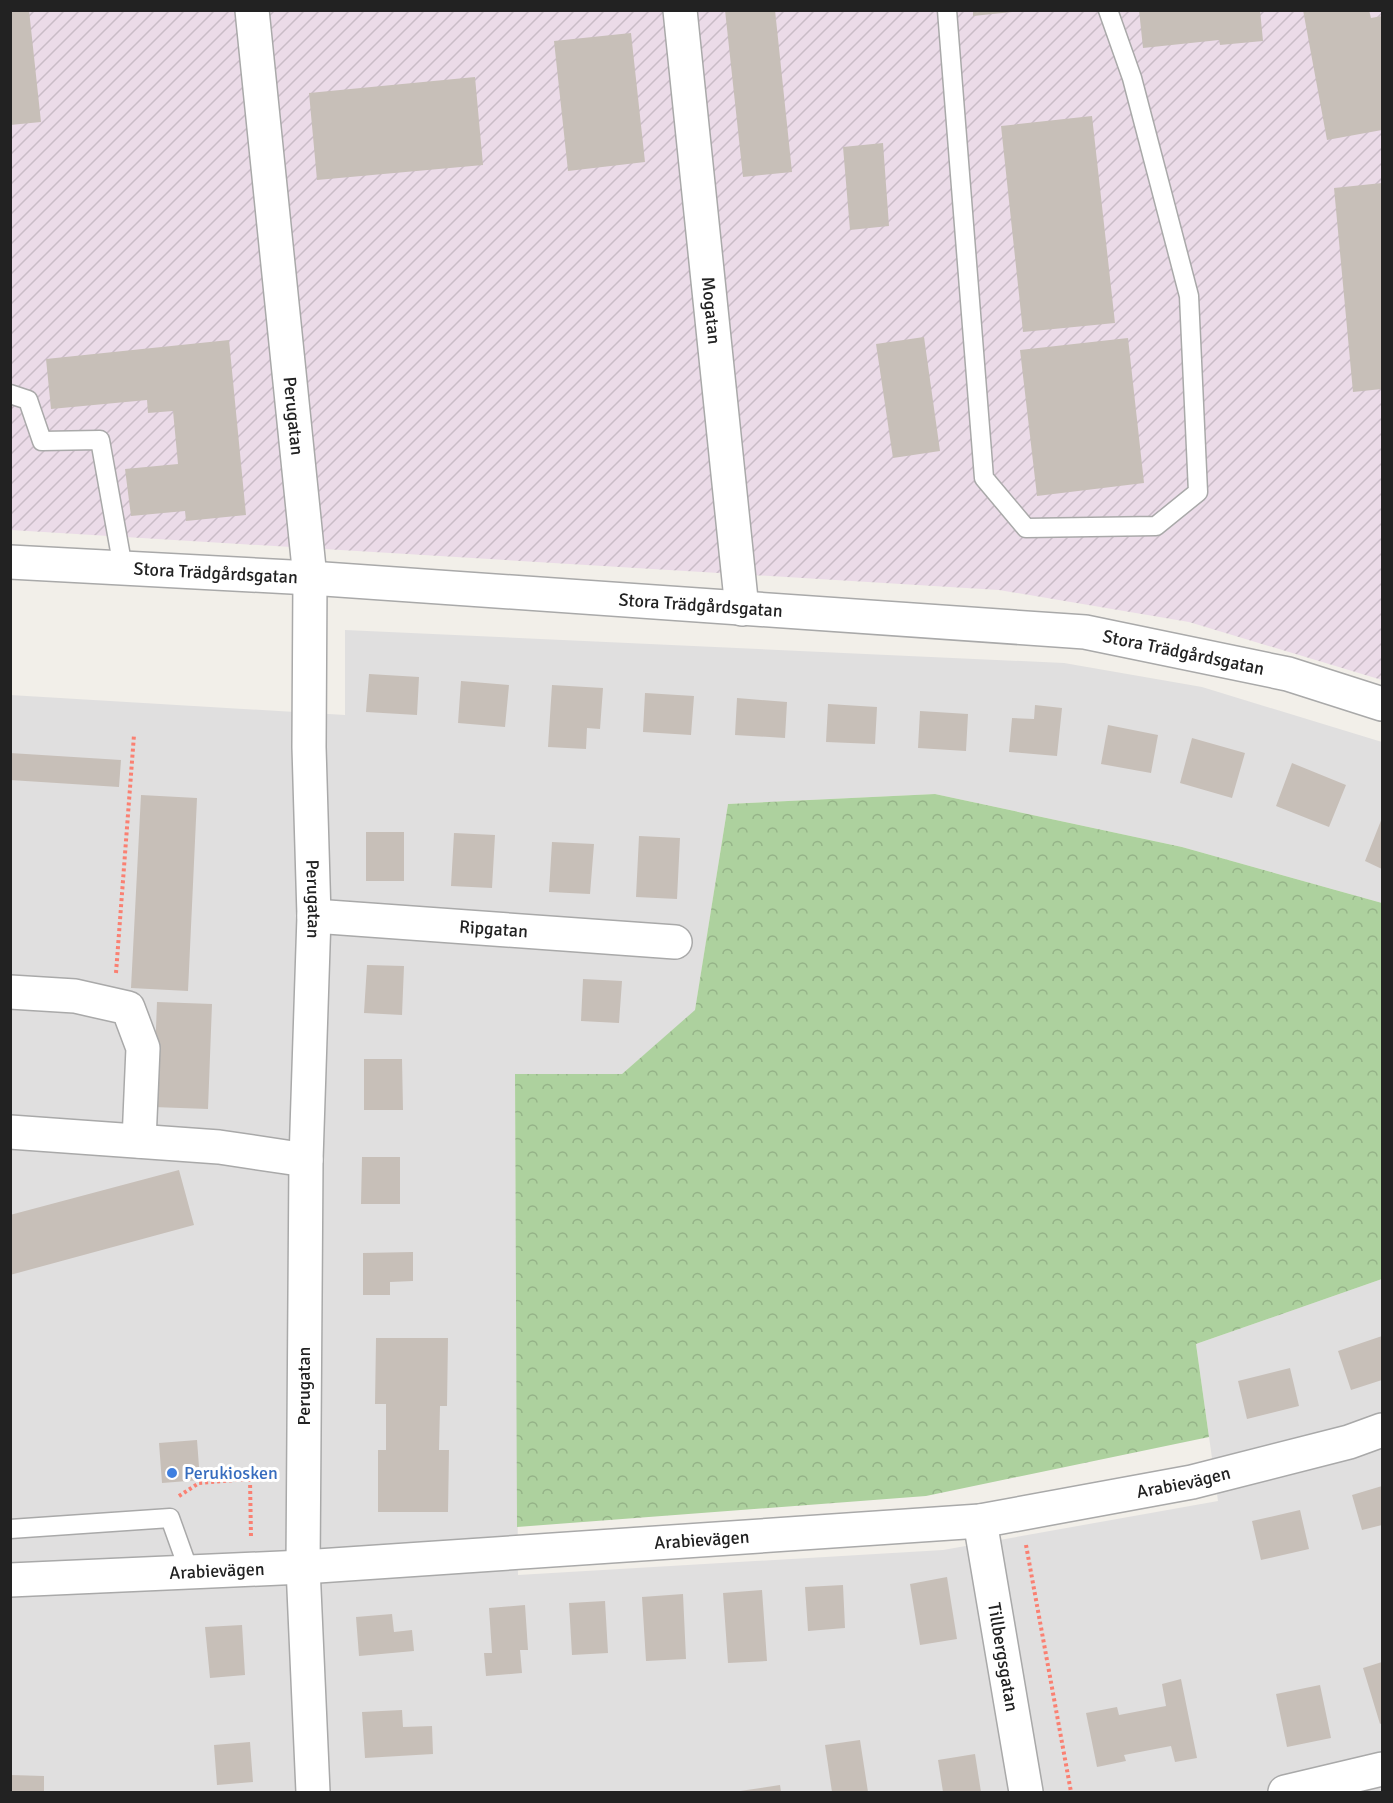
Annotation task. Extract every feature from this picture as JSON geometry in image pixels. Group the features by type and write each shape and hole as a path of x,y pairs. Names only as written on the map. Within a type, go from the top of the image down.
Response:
{"street":[{"name":"Perugatan","path":"252,10 310,578 309,747 314,916 306,1160 303,1567 313,1792"},
{"name":"Mogatan","path":"680,10 742,609"},
{"name":"Stora Trädgårdsgatan","path":"10,562 310,578 1085,632 1288,674 1383,704"},
{"name":"Ripgatan","path":"314,916 675,942"},
{"path":"10,992 75,996 128,1008 143,1048 140,1141"},
{"path":"10,1132 219,1147 306,1160"},
{"name":"Arabievägen","path":"10,1580 303,1567 980,1521 1192,1482 1349,1442 1383,1430"},
{"name":"Tillbergsgatan","path":"980,1521 1026,1792"},
{"path":"1285,1792 1383,1769"}],"lane":[{"path":"947,10 984,478 1026,528 1156,526 1198,492 1189,296 1132,78 1108,10"},
{"path":"10,394 28,400 42,441 100,440 123,568"},
{"path":"10,1529 170,1518 189,1571"}],"path":[{"path":"113,1005 134,735"},
{"path":"250,1479 251,1569"},
{"path":"1020,1514 1071,1792"}],"shaded area":[{"path":"10,11 1382,11 1382,680 1189,622 999,590 11,530"},
{"path":"345,630 1064,663 1202,687 1382,742 1382,903 1182,847 935,794 728,804 695,1011 622,1074 515,1075 518,1575 943,1550 1218,1501 1196,1344 1382,1279 1382,1792 11,1792 10,695 345,715"}],"green space":[{"path":"935,794 1182,847 1382,903 1382,1279 1196,1344 1209,1437 926,1496 517,1527 515,1074 622,1074 695,1010 728,804"}],"building":[{"path":"10,10 29,10 41,122 10,125"},
{"path":"725,10 775,10 792,172 743,177"},
{"path":"973,10 1012,10 1012,12 973,16"},
{"path":"1139,10 1260,10 1263,41 1220,45 1219,40 1143,48"},
{"path":"1303,10 1369,10 1371,18 1382,16 1382,130 1327,140"},
{"path":"631,33 645,162 568,171 554,41"},
{"path":"475,77 483,165 317,180 309,93"},
{"path":"1092,116 1115,323 1023,332 1001,126"},
{"path":"883,143 889,226 850,230 843,147"},
{"path":"1382,183 1382,389 1353,392 1334,188"},
{"path":"924,337 940,451 893,458 876,344"},
{"path":"1128,338 1144,483 1037,496 1020,350"},
{"path":"229,340 246,515 186,521 185,511 131,516 125,469 178,464 173,411 148,413 147,400 51,409 46,359"},
{"path":"369,674 419,677 417,715 366,712"},
{"path":"461,681 509,685 505,727 458,723"},
{"path":"552,685 603,688 600,729 587,728 586,749 548,747"},
{"path":"645,693 694,696 691,735 643,732"},
{"path":"737,698 787,702 785,738 735,735"},
{"path":"828,704 877,707 875,744 826,742"},
{"path":"1035,705 1062,708 1057,756 1009,752 1012,718 1034,719"},
{"path":"920,711 968,714 966,751 918,748"},
{"path":"1108,725 1158,735 1151,773 1101,764"},
{"path":"1192,738 1245,753 1232,798 1180,783"},
{"path":"10,753 121,760 119,787 10,780"},
{"path":"1292,763 1346,785 1329,827 1276,806"},
{"path":"141,795 197,798 188,991 131,988"},
{"path":"1382,818 1382,869 1365,861"},
{"path":"366,832 404,832 404,881 366,881"},
{"path":"454,833 495,835 492,888 451,886"},
{"path":"639,836 680,838 677,899 636,897"},
{"path":"552,842 594,844 590,894 549,892"},
{"path":"367,965 404,966 402,1015 364,1013"},
{"path":"583,979 622,981 619,1023 581,1021"},
{"path":"157,1002 212,1004 208,1109 153,1107"},
{"path":"364,1059 402,1059 403,1110 364,1110"},
{"path":"362,1157 400,1157 400,1204 361,1204"},
{"path":"179,1170 194,1225 10,1275 10,1215"},
{"path":"413,1252 413,1281 390,1282 390,1295 363,1295 363,1253"},
{"path":"1382,1336 1382,1380 1351,1390 1338,1351"},
{"path":"376,1338 448,1338 447,1406 440,1406 439,1450 449,1450 448,1512 378,1512 378,1450 386,1450 386,1404 375,1404"},
{"path":"1290,1368 1299,1406 1247,1419 1238,1381"},
{"path":"197,1440 200,1480 162,1483 159,1443"},
{"path":"1382,1486 1382,1525 1362,1530 1352,1495"},
{"path":"1300,1510 1309,1549 1261,1560 1252,1521"},
{"path":"947,1577 957,1639 920,1645 910,1584"},
{"path":"843,1585 845,1628 808,1631 805,1587"},
{"path":"762,1590 767,1661 728,1663 723,1593"},
{"path":"683,1594 686,1659 646,1661 642,1597"},
{"path":"605,1601 608,1653 572,1655 569,1603"},
{"path":"525,1605 528,1650 520,1650 522,1673 486,1676 484,1653 492,1653 489,1608"},
{"path":"392,1614 394,1632 412,1630 414,1651 359,1656 356,1617"},
{"path":"242,1625 245,1675 210,1678 205,1627"},
{"path":"1382,1662 1382,1723 1380,1724 1363,1668"},
{"path":"1181,1679 1197,1758 1175,1762 1171,1746 1124,1755 1126,1761 1097,1767 1086,1713 1117,1707 1119,1715 1166,1706 1162,1684"},
{"path":"1320,1685 1331,1738 1287,1747 1276,1694"},
{"path":"402,1710 403,1727 432,1726 433,1754 365,1758 362,1712"},
{"path":"860,1740 868,1792 832,1792 825,1745"},
{"path":"250,1742 253,1782 217,1785 214,1745"},
{"path":"975,1754 981,1792 943,1792 938,1760"},
{"path":"10,1775 44,1776 44,1792 10,1792"},
{"path":"780,1785 781,1792 740,1791"}],"place":[{"name":"Perukiosken","path":"172,1473"}]}
